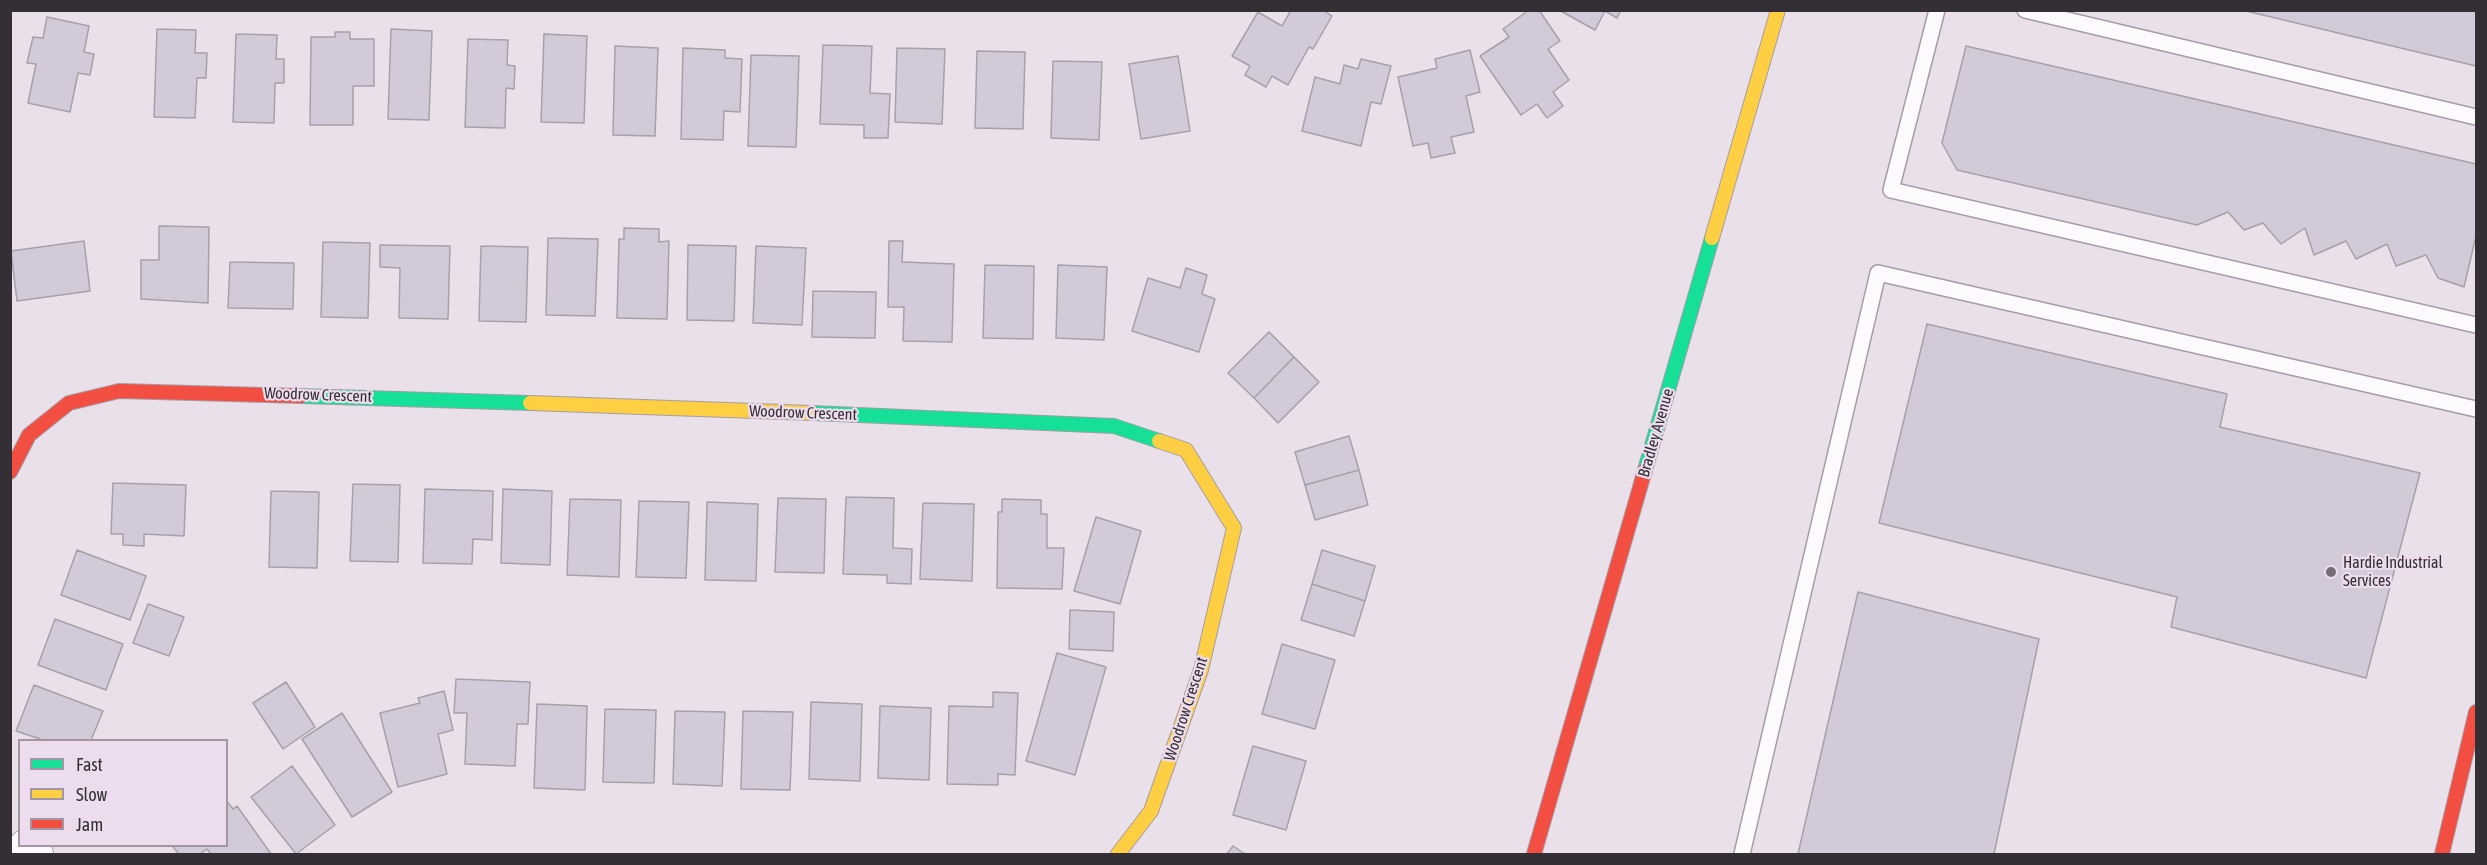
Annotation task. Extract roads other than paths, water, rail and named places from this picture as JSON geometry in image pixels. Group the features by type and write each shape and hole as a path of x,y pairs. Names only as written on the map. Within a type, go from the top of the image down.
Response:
{"street":[{"name":"Bradley Avenue","path":"1534,855 1778,10"},
{"name":"Woodrow Crescent","path":"10,472 29,435 69,403 119,391 602,405 1079,424 1114,426 1186,450 1234,528 1201,670 1151,811 1118,855"},
{"path":"2442,855 2476,712"}],"lane":[{"path":"1937,10 1891,190 2476,325"},
{"path":"2025,10 2476,117"},
{"path":"1742,855 1878,273 2476,409"}],"place":[{"name":"Hardie Industrial Services","path":"2331,572"}]}
